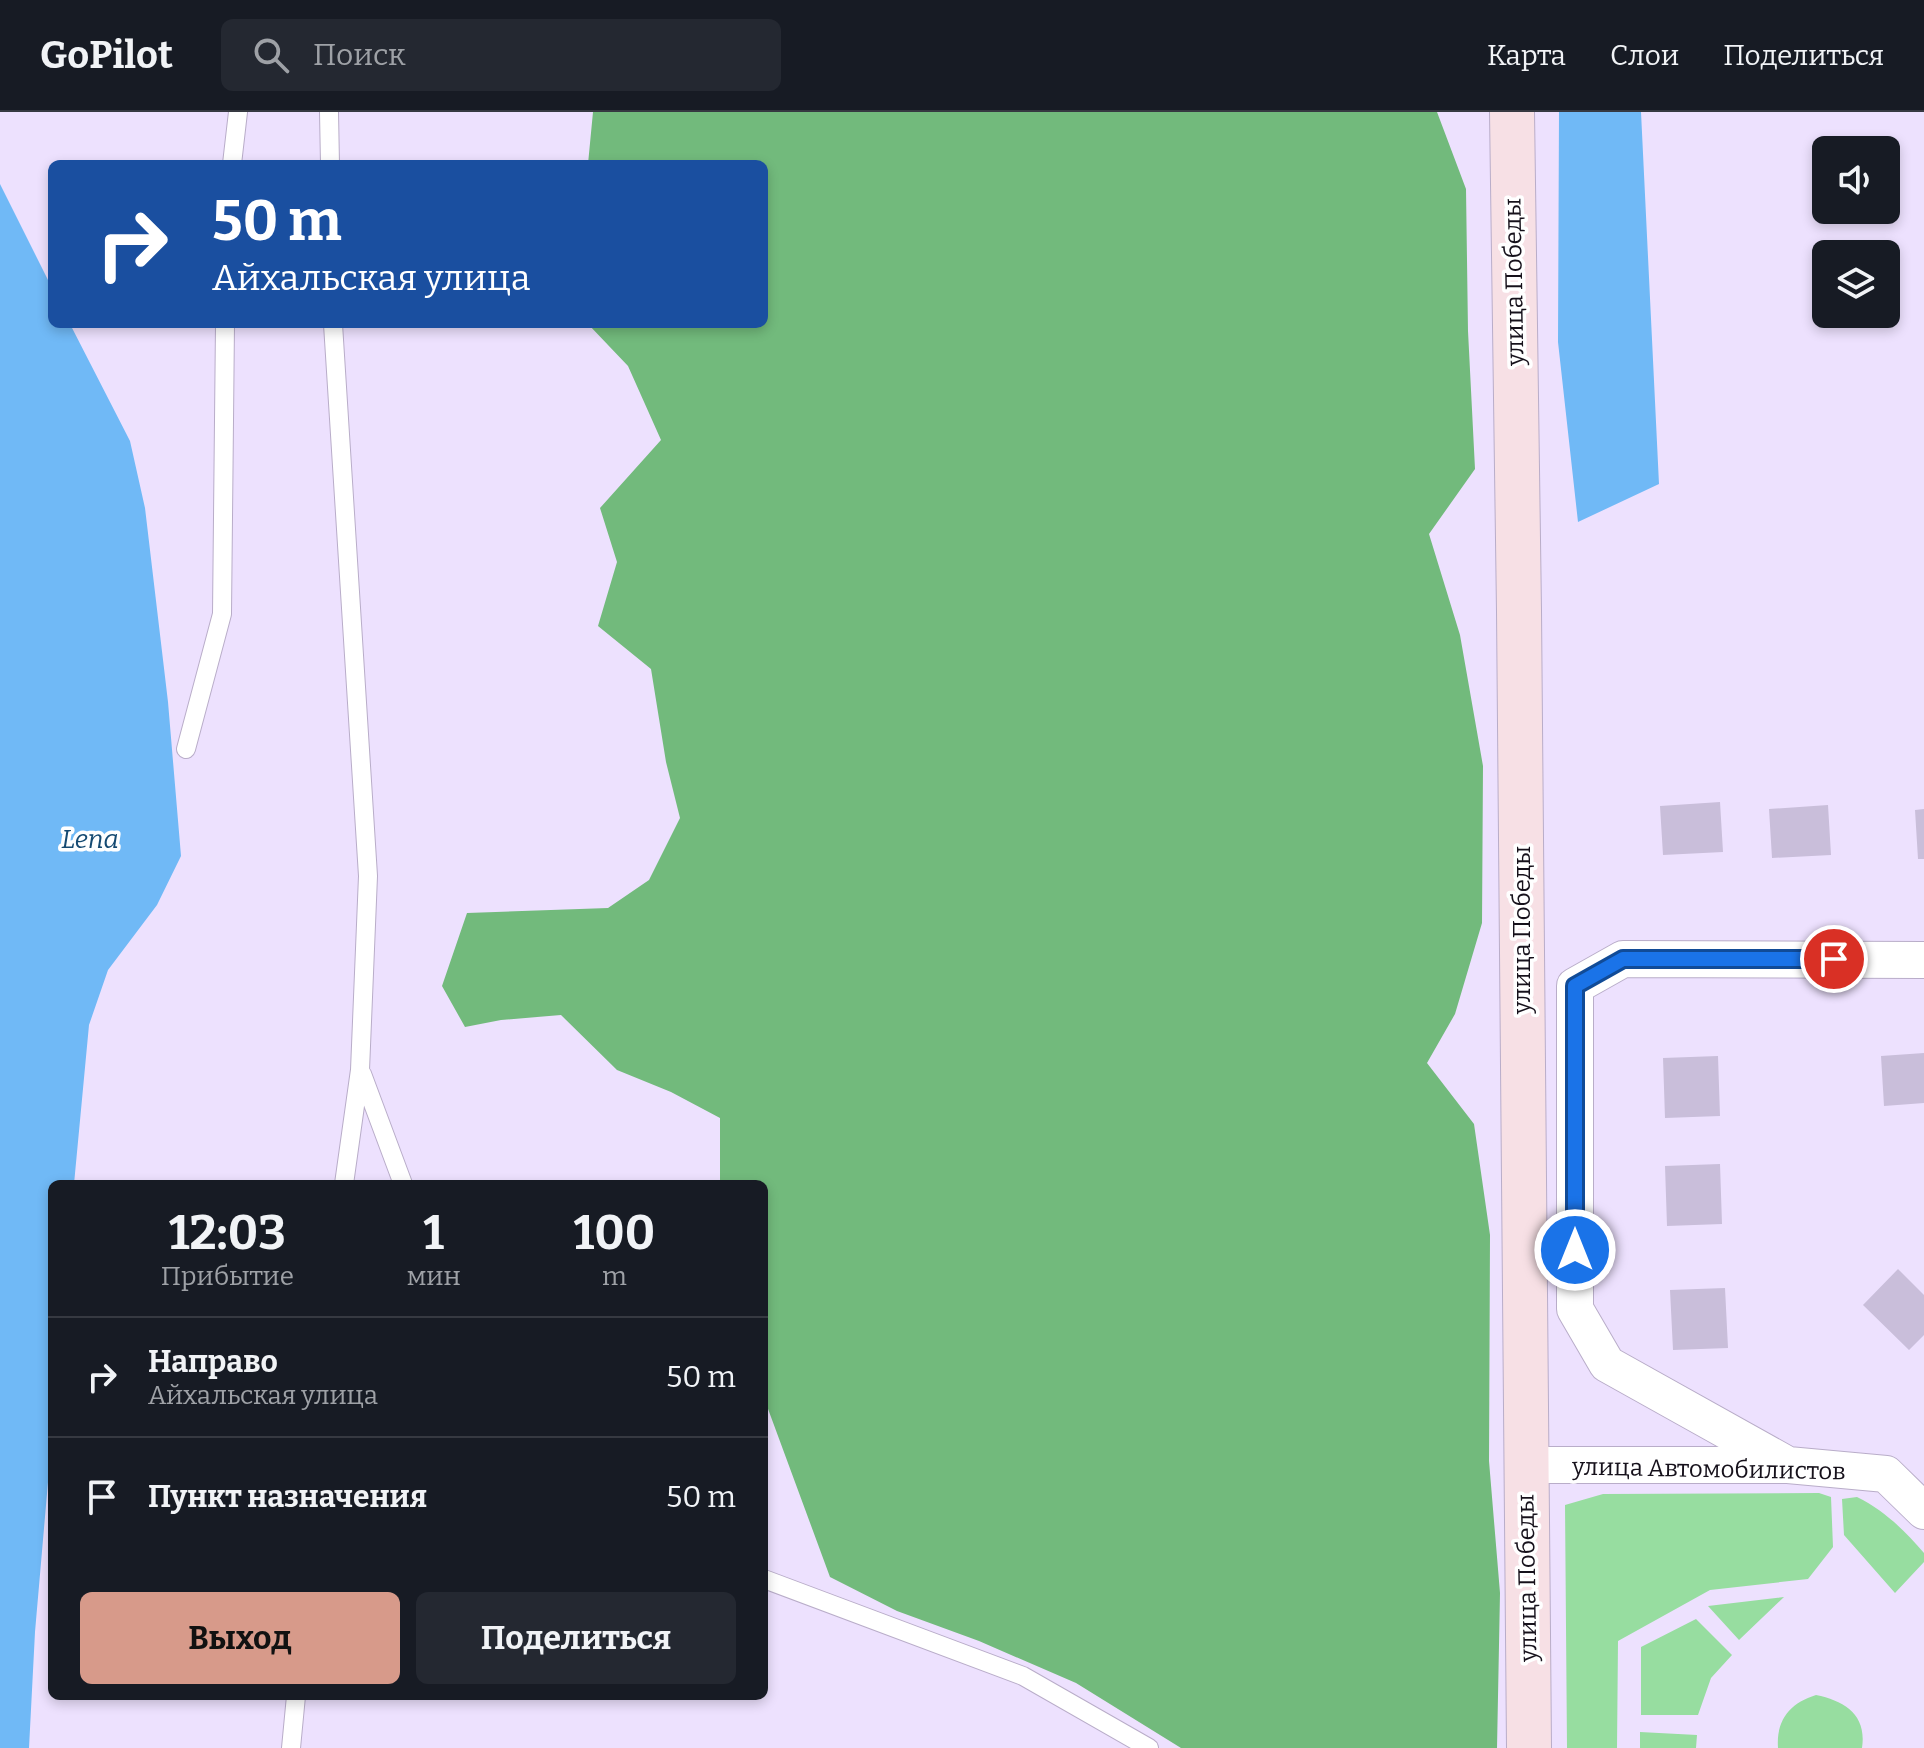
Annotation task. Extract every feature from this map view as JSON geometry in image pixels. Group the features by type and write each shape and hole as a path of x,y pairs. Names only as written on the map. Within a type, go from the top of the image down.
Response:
{"main road":[{"name":"улица Победы","path":"1512,112 1529,1748"}],"street":[{"path":"1788,1465 1607,1364 1575,1309 1575,986 1623,959 1924,960"},
{"name":"улица Автомобилистов","path":"1526,1465 1788,1465 1886,1474 1924,1511"}],"lane":[{"path":"232,160 238,112"},
{"path":"329,112 330,160"},
{"path":"186,749 222,614 225,328"},
{"path":"333,328 368,876 360,1070 345,1180"},
{"path":"360,1070 401,1180"},
{"path":"768,1580 1023,1676 1149,1748"},
{"path":"291,1748 296,1700"}],"green space":[{"path":"593,112 1437,112 1466,189 1468,331 1475,469 1429,534 1460,635 1483,766 1482,923 1455,1014 1427,1063 1474,1124 1490,1235 1489,1461 1500,1593 1497,1748 1181,1748 1076,1683 979,1641 897,1611 830,1577 768,1409 768,1180 720,1180 720,1118 671,1092 617,1070 561,1015 501,1020 465,1027 442,986 467,913 608,908 649,880 680,818 666,762 651,669 598,626 617,562 600,508 661,440 628,366 592,328 768,328 768,160 588,160"},
{"path":"1819,1493 1831,1497 1833,1547 1808,1579 1710,1590 1618,1641 1617,1748 1567,1748 1565,1505 1603,1494"},
{"path":"1857,1497 1894,1522 1924,1553 1924,1562 1895,1593 1844,1535 1842,1499"},
{"path":"1784,1597 1739,1640 1708,1606"},
{"path":"1696,1619 1732,1655 1711,1678 1698,1715 1641,1715 1641,1647"},
{"path":"1816,1695 1836,1701 1852,1711 1861,1727 1862,1748 1778,1748 1779,1729 1786,1714"},
{"path":"1640,1732 1697,1735 1696,1748 1640,1748"}],"water":[{"path":"1559,112 1641,112 1659,484 1578,522 1558,342"},
{"name":"Lena","path":"0,184 48,280 48,328 72,328 130,441 145,508 168,702 181,856 157,905 108,970 89,1025 74,1180 48,1180 48,1482 29,1748 0,1748"}],"building":[{"path":"1720,802 1723,852 1663,855 1660,806"},
{"path":"1828,805 1831,855 1772,858 1769,809"},
{"path":"1924,809 1924,859 1918,859 1915,810"},
{"path":"1924,1053 1924,1103 1884,1106 1881,1056"},
{"path":"1718,1056 1720,1116 1665,1118 1663,1058"},
{"path":"1720,1164 1722,1224 1667,1226 1665,1166"},
{"path":"1898,1269 1924,1295 1924,1335 1909,1350 1863,1305"},
{"path":"1725,1288 1728,1348 1673,1350 1670,1290"}],"route":[{"path":"1575,1250 1575,986 1623,959 1834,959"}]}
